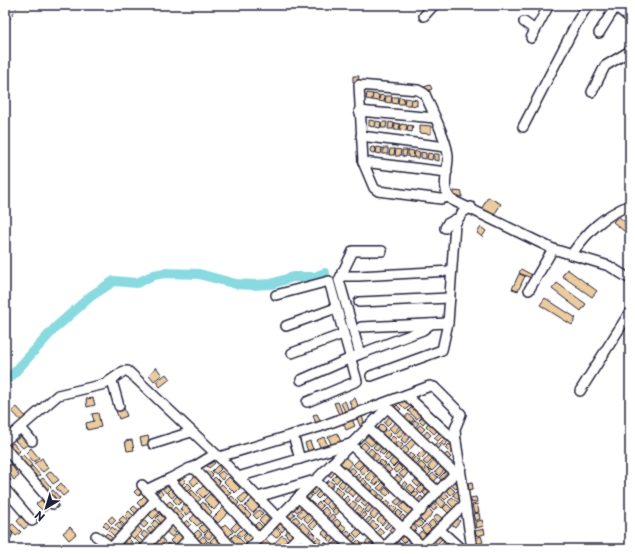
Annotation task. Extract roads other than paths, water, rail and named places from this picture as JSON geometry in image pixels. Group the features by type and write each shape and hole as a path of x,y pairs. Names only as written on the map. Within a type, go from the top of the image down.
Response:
{"street":[{"path":"424,16 434,5"},
{"path":"524,22 533,34 549,5"},
{"path":"523,127 577,22 588,5"},
{"path":"599,33 615,6 630,18"},
{"path":"592,92 605,66 630,50"},
{"path":"449,197 446,188 448,158 446,147 425,94 421,91 361,84 359,86 359,111 363,162 374,188 378,191 442,199 449,197 553,249 610,266 630,280"},
{"path":"359,111 435,118"},
{"path":"361,136 446,147"},
{"path":"363,162 447,172"},
{"path":"571,255 592,227 616,211 630,205"},
{"path":"445,228 447,224 456,219 466,209 471,207"},
{"path":"371,376 439,352 443,349 448,323 456,219"},
{"path":"529,290 553,249"},
{"path":"360,354 339,280 353,251 382,251"},
{"path":"342,272 345,276 358,276 451,271"},
{"path":"276,295 329,281 357,381 307,402"},
{"path":"359,302 450,298"},
{"path":"286,326 336,308"},
{"path":"580,391 630,312"},
{"path":"361,327 448,323"},
{"path":"301,380 360,354 423,330 430,324"},
{"path":"292,354 343,334"},
{"path":"5,441 58,395 98,386 112,381 124,371 131,372 258,498 316,549"},
{"path":"112,381 119,406"},
{"path":"200,549 144,487 169,479 217,456 293,435 385,406 406,395 430,386 439,391 461,414 455,428 458,471 472,549"},
{"path":"406,395 456,441"},
{"path":"249,549 367,427 385,406"},
{"path":"385,406 458,471"},
{"path":"367,427 438,492"},
{"path":"21,428 32,441"},
{"path":"153,444 191,432"},
{"path":"293,435 300,459"},
{"path":"238,477 350,444"},
{"path":"350,444 420,511"},
{"path":"5,448 53,504"},
{"path":"332,463 422,548 465,504"},
{"path":"192,468 196,470 259,538"},
{"path":"315,480 384,548 458,471"},
{"path":"169,479 233,549"},
{"path":"258,498 315,480"},
{"path":"5,489 32,521"},
{"path":"298,497 353,549"},
{"path":"96,536 113,548 155,500"},
{"path":"144,549 172,518"},
{"path":"439,529 461,549"},
{"path":"286,549 300,535"},
{"path":"179,549 189,538"}],"waterway":[{"path":"5,383 55,328 91,296 114,281 137,283 154,275 165,273 199,274 236,284 253,285 271,284 293,277 315,277 325,273"}]}
